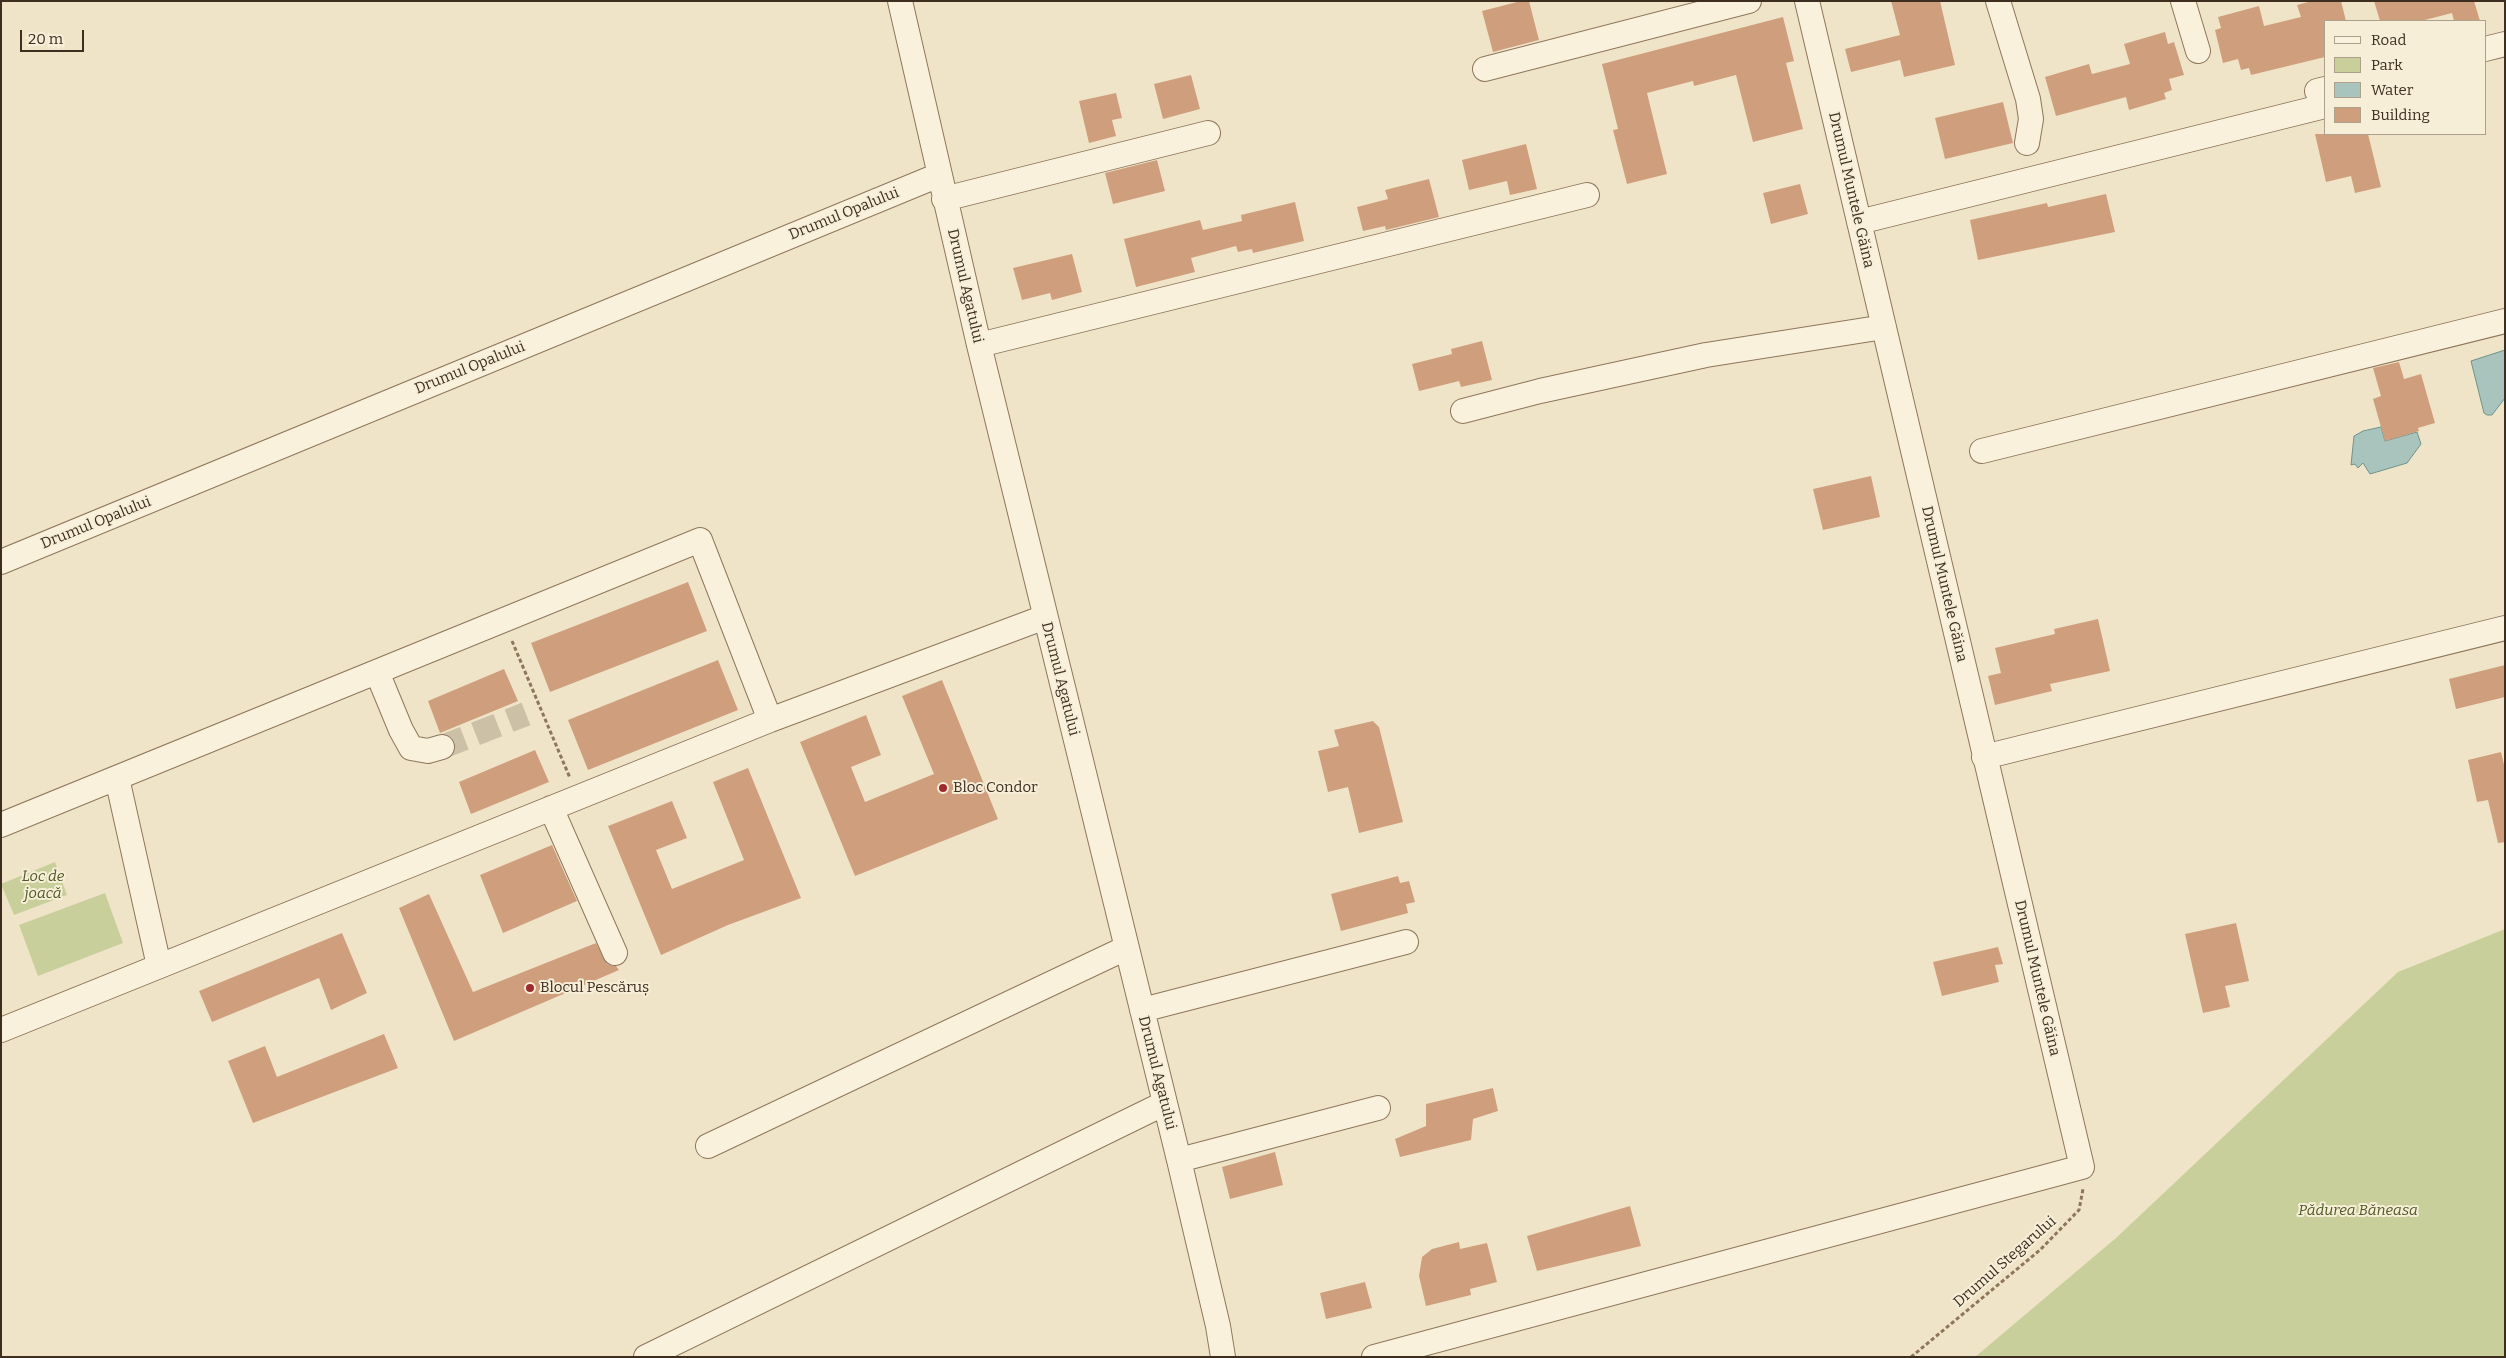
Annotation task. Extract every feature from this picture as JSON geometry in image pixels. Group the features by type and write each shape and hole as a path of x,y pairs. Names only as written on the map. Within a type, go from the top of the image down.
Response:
{"street":[{"name":"Drumul Agatului","path":"900,1 944,199 1179,1160 1218,1326 1223,1357"},
{"path":"1485,69 1749,1"},
{"name":"Drumul Muntele Găina","path":"1807,1 2082,1167"},
{"path":"1998,1 2028,99 2031,119 2027,143"},
{"path":"2184,1 2198,51"},
{"path":"2486,49 2505,44"},
{"path":"1859,222 2322,95"},
{"path":"944,199 1208,133"},
{"name":"Drumul Opalului","path":"1,562 939,175"},
{"path":"979,345 1587,196"},
{"path":"1982,451 2505,321"},
{"path":"1463,411 1540,391 1706,354 1884,327"},
{"path":"1,825 700,540 770,720"},
{"path":"1,1030 770,720 1045,617"},
{"path":"1984,757 2505,628"},
{"path":"377,672 401,730 411,748 428,751 442,747"},
{"path":"116,778 159,966"},
{"path":"551,808 615,953"},
{"path":"1142,1010 1406,942"},
{"path":"708,1146 1126,948"},
{"path":"646,1357 1165,1103"},
{"path":"1179,1160 1378,1108"},
{"path":"1374,1357 2082,1167"}],"path":[{"path":"503,621 578,797"},
{"name":"Drumul Stegarului","path":"1911,1357 2040,1250 2079,1210 2083,1185 2082,1167"}],"green space":[{"name":"Loc de joacă","path":"55,862 67,895 14,915 1,884"},
{"path":"105,893 123,943 38,976 19,925"},
{"name":"Pădurea Băneasa","path":"2505,929 2505,1357 1975,1357 2116,1238 2398,972"}],"water":[{"path":"2505,350 2505,398 2492,415 2487,415 2484,413 2471,361"},
{"path":"2381,427 2385,441 2417,432 2421,444 2407,463 2370,474 2363,463 2358,468 2355,464 2351,465 2354,436 2363,431"}],"building":[{"path":"1521,1 1529,1 1539,40 1493,52 1482,11"},
{"path":"1891,1 1940,1 1955,65 1904,77 1900,60 1851,72 1845,49 1900,35"},
{"path":"2312,1 2341,1 2346,20 2324,20 2324,57 2251,75 2249,68 2241,70 2238,59 2223,63 2215,30 2221,28 2218,17 2259,6 2264,26 2301,17 2297,5"},
{"path":"2374,1 2474,1 2480,20 2454,20 2452,13 2425,20 2380,20"},
{"path":"1783,17 1794,61 1786,63 1803,129 1753,142 1736,75 1694,86 1693,81 1647,93 1667,174 1627,184 1613,130 1618,129 1602,64"},
{"path":"2165,32 2168,44 2174,42 2184,75 2169,79 2172,90 2164,93 2166,99 2129,110 2126,97 2056,116 2045,77 2089,64 2092,74 2130,64 2124,44"},
{"path":"1191,75 1200,109 1163,119 1154,84"},
{"path":"1116,93 1122,118 1112,120 1116,136 1089,143 1079,101"},
{"path":"2003,102 2013,143 1945,159 1935,118"},
{"path":"2315,134 2368,135 2381,187 2355,193 2351,176 2326,182"},
{"path":"1526,144 1537,189 1510,195 1507,181 1469,190 1462,160"},
{"path":"1157,160 1165,191 1113,204 1105,173"},
{"path":"1429,179 1439,217 1386,230 1385,226 1363,231 1357,207 1388,199 1385,190"},
{"path":"1800,184 1808,214 1771,224 1763,193"},
{"path":"2106,194 2115,232 1978,260 1970,220 2047,203 2048,207"},
{"path":"1295,202 1304,241 1253,253 1252,249 1238,252 1236,246 1191,258 1195,272 1136,287 1124,239 1200,220 1203,230 1242,221 1241,215"},
{"path":"1072,254 1082,292 1052,300 1050,293 1022,300 1013,268"},
{"path":"1482,341 1492,380 1461,387 1459,381 1419,391 1412,364 1452,354 1451,349"},
{"path":"2399,362 2404,379 2421,374 2435,423 2418,428 2419,431 2385,441 2373,399 2381,396 2373,368"},
{"path":"1871,476 1880,517 1823,530 1813,489"},
{"path":"688,582 707,631 550,692 531,643"},
{"path":"2098,619 2110,671 2050,684 2052,691 1995,705 1988,676 2001,673 1995,648 2055,634 2054,629"},
{"path":"718,660 738,710 588,770 568,720"},
{"path":"2505,665 2505,697 2456,709 2449,679"},
{"path":"504,669 518,701 440,733 428,701"},
{"name":"Bloc Condor","path":"942,680 998,819 855,876 800,742 866,715 881,755 851,767 865,802 934,774 902,696"},
{"path":"1373,721 1379,727 1403,822 1359,833 1348,787 1328,792 1318,751 1339,746 1334,730"},
{"path":"535,750 549,782 471,814 459,782"},
{"path":"2501,752 2505,769 2505,842 2498,843 2488,800 2477,802 2468,760"},
{"path":"748,768 801,898 728,925 661,955 608,826 672,801 687,838 656,850 672,889 744,860 713,782"},
{"path":"552,845 577,901 503,933 480,875"},
{"path":"1398,876 1400,883 1409,881 1415,902 1406,904 1408,913 1341,931 1331,894"},
{"name":"Blocul Pescăruș","path":"429,894 473,992 596,943 607,964 616,966 619,970 454,1041 399,908"},
{"path":"2236,923 2249,981 2225,986 2230,1007 2203,1013 2185,934"},
{"path":"342,933 367,993 331,1010 319,978 212,1022 199,991"},
{"path":"1998,947 2003,964 1995,965 1999,982 1942,996 1933,962"},
{"path":"384,1034 398,1068 253,1123 228,1061 265,1046 277,1077"},
{"path":"1493,1088 1498,1111 1473,1119 1471,1140 1400,1157 1395,1139 1426,1126 1426,1104"},
{"path":"1275,1152 1283,1185 1230,1199 1222,1167"},
{"path":"1630,1206 1641,1246 1537,1271 1527,1236"},
{"path":"1459,1242 1460,1249 1487,1243 1497,1282 1470,1289 1471,1295 1426,1306 1419,1276 1422,1257 1432,1249"},
{"path":"1365,1282 1372,1308 1326,1319 1320,1293"}],"tunnel":[{"path":"442,747 526,714"}],"place":[{"name":"Bloc Condor","path":"943,788"},
{"name":"Blocul Pescăruș","path":"530,988"}]}
